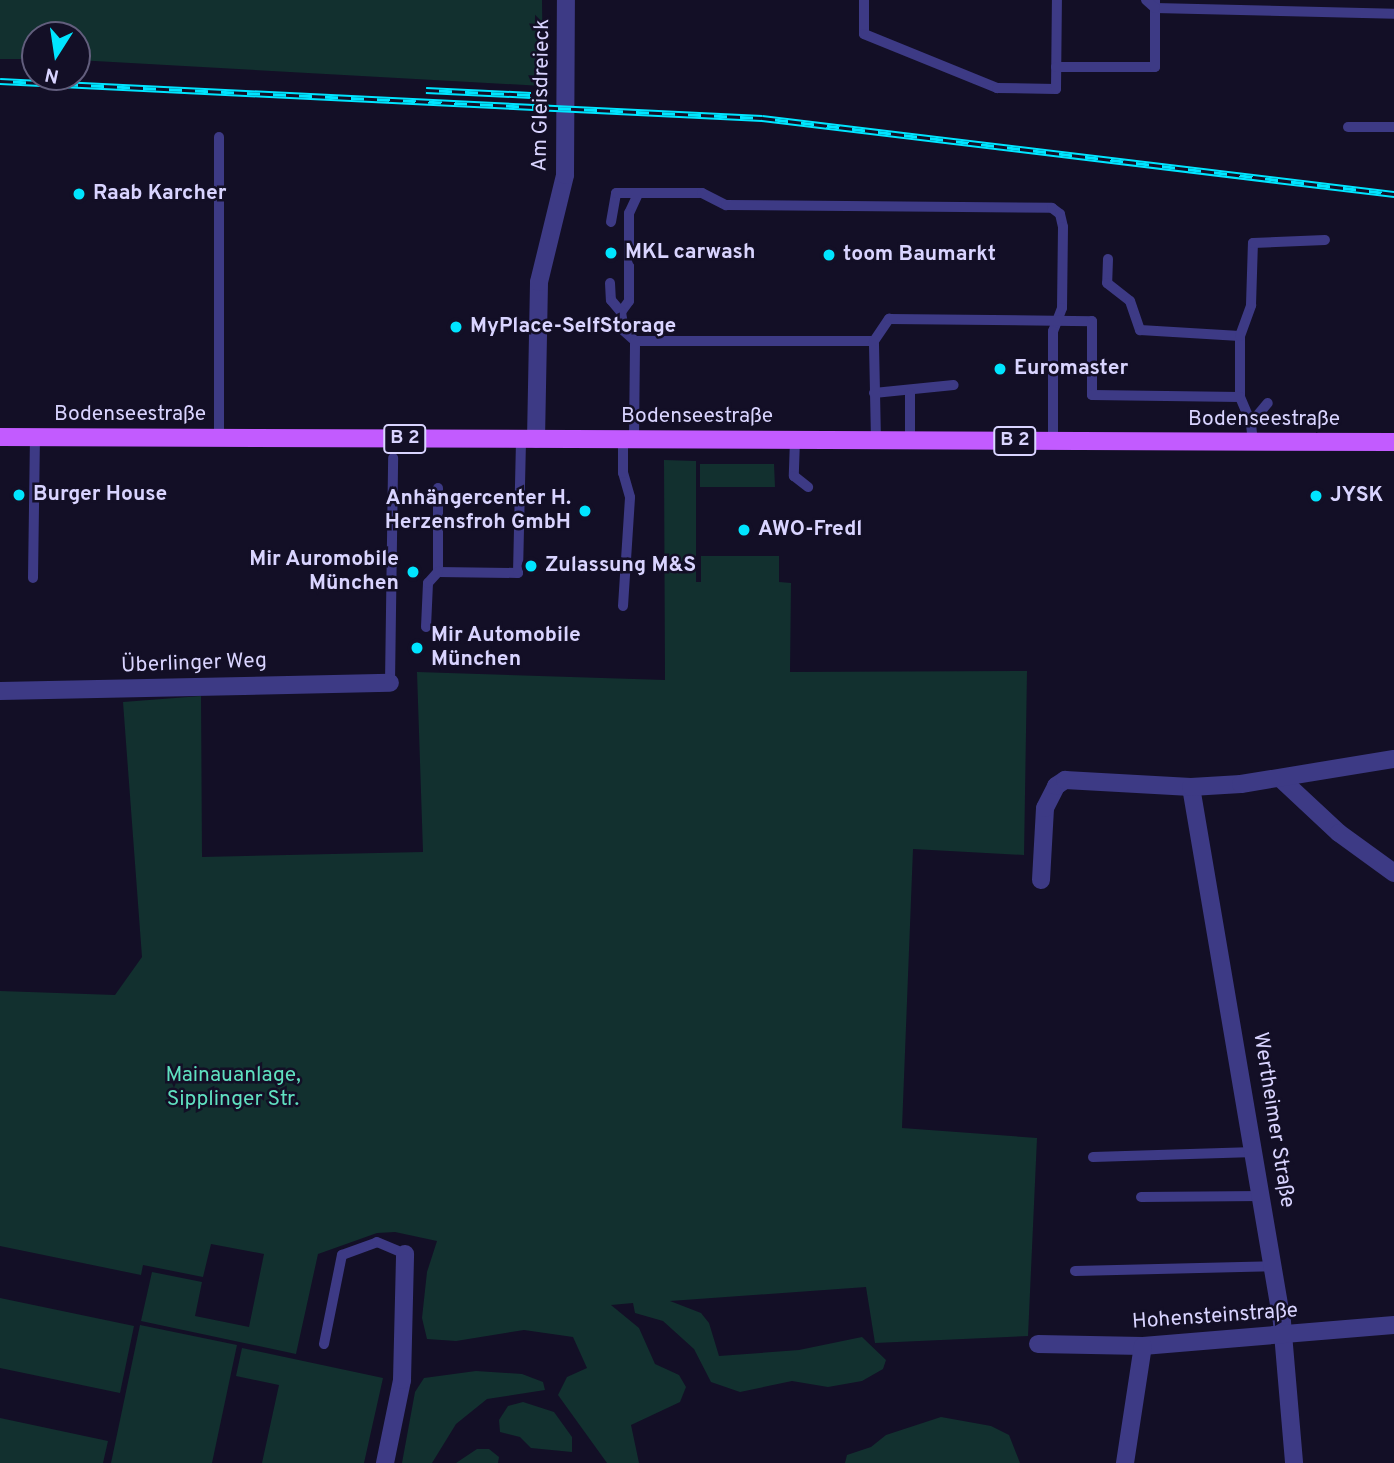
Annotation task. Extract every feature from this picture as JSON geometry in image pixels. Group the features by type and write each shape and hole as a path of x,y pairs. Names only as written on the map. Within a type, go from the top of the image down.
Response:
{"main road":[{"name":"Bodenseestraße","path":"0,437 1394,442"}],"street":[{"name":"Am Gleisdreieck","path":"528,439 539,282 565,175 566,0"},
{"name":"Überlinger Weg","path":"0,691 390,683"},
{"path":"1041,880 1045,808 1056,786 1065,780 1191,787 1281,779 1394,760"},
{"path":"1281,779 1339,833 1394,873"},
{"name":"Wertheimer Straße","path":"1191,787 1274,1266 1284,1337 1294,1463"},
{"path":"385,1463 402,1380 405,1254"},
{"name":"Hohensteinstraße","path":"1038,1344 1143,1346 1284,1337 1394,1325"},
{"path":"1125,1463 1143,1346"}],"lane":[{"path":"864,0 864,34 997,88 1056,89 1056,0"},
{"path":"1146,0 1155,4 1280,6 1394,14"},
{"path":"1056,67 1155,67 1155,4"},
{"path":"1348,127 1394,127"},
{"path":"219,137 219,439"},
{"path":"611,222 616,193 702,193 726,205 1052,208 1060,214 1063,227 1063,299 1053,331 1053,442"},
{"path":"621,312 629,301 629,213 638,194"},
{"path":"1253,443 1251,422 1240,397 1240,335 1251,305 1253,243 1325,240"},
{"path":"1108,259 1107,283 1130,300 1140,330 1240,335"},
{"path":"610,283 611,300 621,312 624,331 635,341 874,341"},
{"path":"876,440 874,341 889,319 897,318 1092,321 1092,396 1240,397"},
{"path":"622,606 630,497 623,473 629,440 635,341"},
{"path":"874,393 910,393 954,385"},
{"path":"910,393 910,441"},
{"path":"1251,422 1268,403"},
{"path":"33,578 35,437"},
{"path":"438,572 518,573 528,439"},
{"path":"795,440 794,476 808,488"},
{"path":"390,683 393,458"},
{"path":"426,626 428,583 438,572 438,488"},
{"path":"1093,1157 1255,1152"},
{"path":"1140,1197 1262,1196"},
{"path":"324,1344 342,1255 377,1242 405,1254"},
{"path":"1076,1271 1274,1266"}],"green space":[{"path":"0,0 542,0 543,86 91,61 91,21 21,21 21,59 0,59"},
{"name":"Mainauanlage, Sipplinger Str.","path":"664,460 696,461 696,582 701,582 701,556 779,556 779,582 791,583 790,672 1027,671 1024,855 913,849 902,1128 1037,1138 1028,1336 875,1343 866,1287 670,1301 701,1313 709,1323 719,1356 799,1350 862,1337 886,1360 883,1369 862,1381 828,1387 792,1381 740,1392 711,1382 694,1349 663,1321 635,1313 633,1303 611,1305 639,1328 655,1364 679,1375 686,1387 680,1402 631,1425 639,1463 607,1463 558,1395 567,1377 587,1368 573,1337 524,1330 456,1341 427,1339 422,1318 427,1272 437,1241 395,1232 377,1233 318,1254 296,1354 141,1321 152,1272 202,1282 195,1316 249,1327 264,1254 211,1244 203,1277 143,1265 141,1275 0,1246 0,991 115,995 142,957 123,702 201,696 202,857 423,852 417,672 665,680"},
{"path":"700,464 774,464 775,487 700,487"},
{"path":"0,1298 134,1326 120,1393 0,1368"},
{"path":"140,1325 237,1345 212,1463 111,1463"},
{"path":"242,1348 383,1378 364,1463 262,1463 279,1385 236,1376"},
{"path":"476,1371 522,1374 543,1382 545,1390 487,1399 456,1424 432,1463 402,1463 415,1392 424,1378"},
{"path":"523,1402 554,1412 572,1437 572,1452 531,1448 520,1437 500,1432 499,1420 508,1406"},
{"path":"941,1417 991,1426 1009,1435 1020,1463 845,1463 847,1455 871,1447 886,1435"},
{"path":"0,1418 108,1441 103,1463 0,1463"},
{"path":"477,1449 489,1449 499,1457 498,1463 456,1463"}],"railway":[{"path":"0,81 762,118 1394,194"},
{"path":"426,90 531,95"}],"place":[{"name":"Raab Karcher","path":"79,194"},
{"name":"MKL carwash","path":"611,253"},
{"name":"toom Baumarkt","path":"829,255"},
{"name":"MyPlace-SelfStorage","path":"456,327"},
{"name":"Euromaster","path":"1000,369"},
{"name":"Burger House","path":"19,495"},
{"name":"JYSK","path":"1316,496"},
{"name":"Anhängercenter H. Herzensfroh GmbH","path":"585,511"},
{"name":"AWO-Fredl","path":"744,530"},
{"name":"Zulassung M&S","path":"531,566"},
{"name":"Mir Auromobile München","path":"413,572"},
{"name":"Mir Automobile München","path":"417,648"}]}
